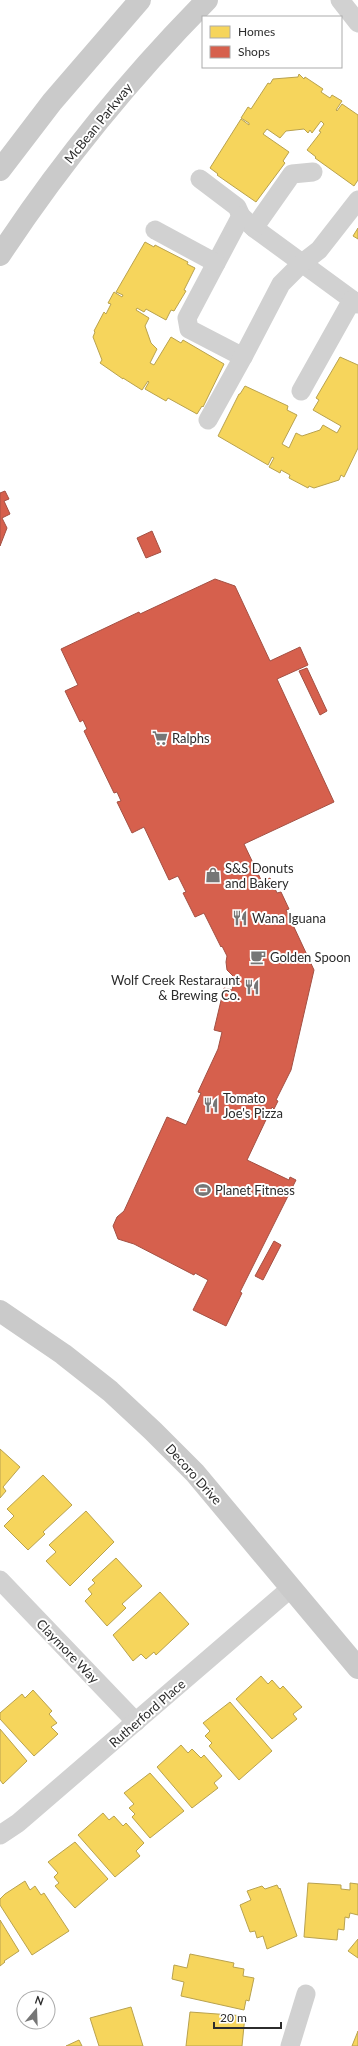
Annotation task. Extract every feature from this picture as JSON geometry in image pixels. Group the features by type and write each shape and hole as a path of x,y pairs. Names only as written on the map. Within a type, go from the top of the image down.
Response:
{"main road":[{"path":"0,170 52,102 140,0"},
{"name":"McBean Parkway","path":"0,255 52,181 94,126 207,0"},
{"name":"Decoro Drive","path":"0,1311 63,1354 110,1391 153,1431 195,1473 358,1668"}],"street":[{"path":"340,0 358,23"},
{"path":"243,357 189,329 187,318 216,263 247,222 292,174 313,172"},
{"path":"200,179 236,207 247,222 301,264 355,302 301,391"},
{"path":"208,420 281,284 301,264 319,250 358,200"},
{"path":"156,230 216,263"},
{"name":"Claymore Way","path":"0,1580 136,1722"},
{"name":"Rutherford Place","path":"0,1835 18,1823 291,1588"},
{"path":"290,2046 306,1994"}],"building: Homes":[{"path":"299,74 304,79 305,77 323,89 321,92 330,98 332,95 342,101 336,110 337,111 342,104 358,115 358,180 354,186 315,158 316,157 307,150 321,132 319,131 324,124 321,121 312,133 310,130 308,133 304,129 286,131 280,138 267,129 263,134 289,152 283,161 285,163 256,202 217,175 218,174 210,168 241,119 249,125 249,123 241,118 248,107 251,109 268,83 270,84 273,79 298,77"},
{"path":"358,228 358,239 353,236"},
{"path":"145,242 154,247 155,245 188,262 187,264 195,268 184,290 186,291 174,311 171,310 166,320 146,309 144,312 137,308 136,310 149,318 145,326 151,343 157,349 150,363 154,365 171,337 181,343 183,340 224,364 203,407 202,406 197,414 168,398 166,401 145,389 149,382 148,381 142,390 100,363 102,360 93,337 94,331 104,312 106,314 111,304 108,303 114,292 122,297 123,295 116,292"},
{"path":"340,357 358,365 358,448 344,477 341,475 339,480 314,488 309,486 308,488 289,478 290,475 281,470 280,473 269,467 274,458 272,457 268,465 218,436 239,394 245,386 288,406 287,410 297,415 282,444 289,448 296,433 302,436 320,430 323,425 337,433 341,426 313,410 319,400 316,398"},
{"path":"0,1449 20,1467 3,1487 6,1491 0,1498"},
{"path":"43,1475 72,1505 43,1532 45,1534 28,1550 4,1526 14,1516 7,1509"},
{"path":"86,1511 114,1542 70,1586 46,1561 56,1552 49,1545"},
{"path":"116,1558 142,1586 122,1604 126,1608 107,1626 85,1601 92,1594 88,1589 95,1583 92,1580"},
{"path":"160,1592 189,1624 156,1655 154,1652 146,1659 141,1654 133,1661 113,1635"},
{"path":"261,1676 268,1684 272,1680 280,1689 283,1686 302,1707 293,1714 297,1719 272,1739 236,1699"},
{"path":"33,1690 52,1711 49,1714 57,1723 51,1727 58,1734 34,1756 0,1719 0,1713 22,1694 25,1698"},
{"path":"230,1702 272,1751 239,1780 209,1746 212,1743 205,1736 210,1731 203,1723"},
{"path":"0,1729 27,1761 3,1784 0,1780"},
{"path":"181,1745 188,1753 192,1749 201,1758 204,1755 222,1776 214,1783 218,1788 192,1808 157,1767"},
{"path":"150,1773 184,1811 150,1838 132,1817 135,1814 129,1808 134,1804 124,1793"},
{"path":"103,1813 109,1820 114,1816 123,1826 126,1823 144,1843 136,1851 140,1856 115,1877 78,1835"},
{"path":"75,1842 108,1879 75,1908 55,1886 59,1883 54,1877 58,1873 48,1862"},
{"path":"25,1881 30,1890 35,1886 41,1895 44,1893 69,1931 32,1955 0,1905 0,1899 5,1894"},
{"path":"308,1883 341,1885 341,1889 350,1890 350,1883 358,1884 358,1915 350,1913 349,1918 345,1917 344,1930 338,1929 337,1940 304,1937"},
{"path":"277,1885 279,1889 280,1888 297,1936 267,1949 263,1936 257,1938 255,1931 250,1932 240,1905 251,1900 247,1891 262,1886 265,1889"},
{"path":"0,1920 19,1951 4,1961 5,1962 0,1966"},
{"path":"358,1939 358,1958 348,1951"},
{"path":"190,1954 234,1963 233,1967 244,1969 243,1976 254,1978 249,2001 246,2000 244,2010 181,1996 184,1982 172,1979 174,1965 187,1968"},
{"path":"131,2007 143,2046 99,2046 90,2018"},
{"path":"190,2012 245,2016 242,2046 186,2046"},
{"path":"358,2031 358,2046 352,2046"},
{"path":"79,2040 82,2046 66,2046"}],"building: Shops":[{"path":"5,491 9,499 4,501 10,514 2,518 7,528 0,546 0,493"},
{"path":"152,531 161,552 146,558 137,538"},
{"path":"215,579 235,586 270,661 300,647 308,665 277,679 334,802 244,844 262,882 270,878 277,893 281,892 289,909 286,910 314,970 291,1070 276,1100 278,1101 274,1109 272,1107 247,1160 289,1180 290,1177 296,1180 240,1292 242,1293 226,1326 193,1310 208,1280 195,1273 194,1275 134,1244 118,1239 113,1226 117,1217 124,1211 167,1117 186,1125 201,1093 198,1092 218,1049 222,1032 214,1030 224,988 232,990 235,978 227,970 227,956 204,913 195,917 183,893 186,892 178,876 169,880 144,827 132,833 117,802 121,801 117,792 114,793 84,731 87,729 83,720 80,722 65,691 78,685 61,649 139,612 140,614"},
{"path":"307,668 327,711 320,715 299,671"},
{"path":"274,1241 281,1245 263,1280 255,1276"}],"place":[{"name":"Ralphs","path":"160,738"},
{"name":"S&S Donuts and Bakery","path":"213,875"},
{"name":"Wana Iguana","path":"240,918"},
{"name":"Golden Spoon","path":"258,957"},
{"name":"Wolf Creek Restaraunt & Brewing Co.","path":"252,987"},
{"name":"Tomato Joe's Pizza","path":"211,1105"},
{"name":"Planet Fitness","path":"203,1190"}]}
